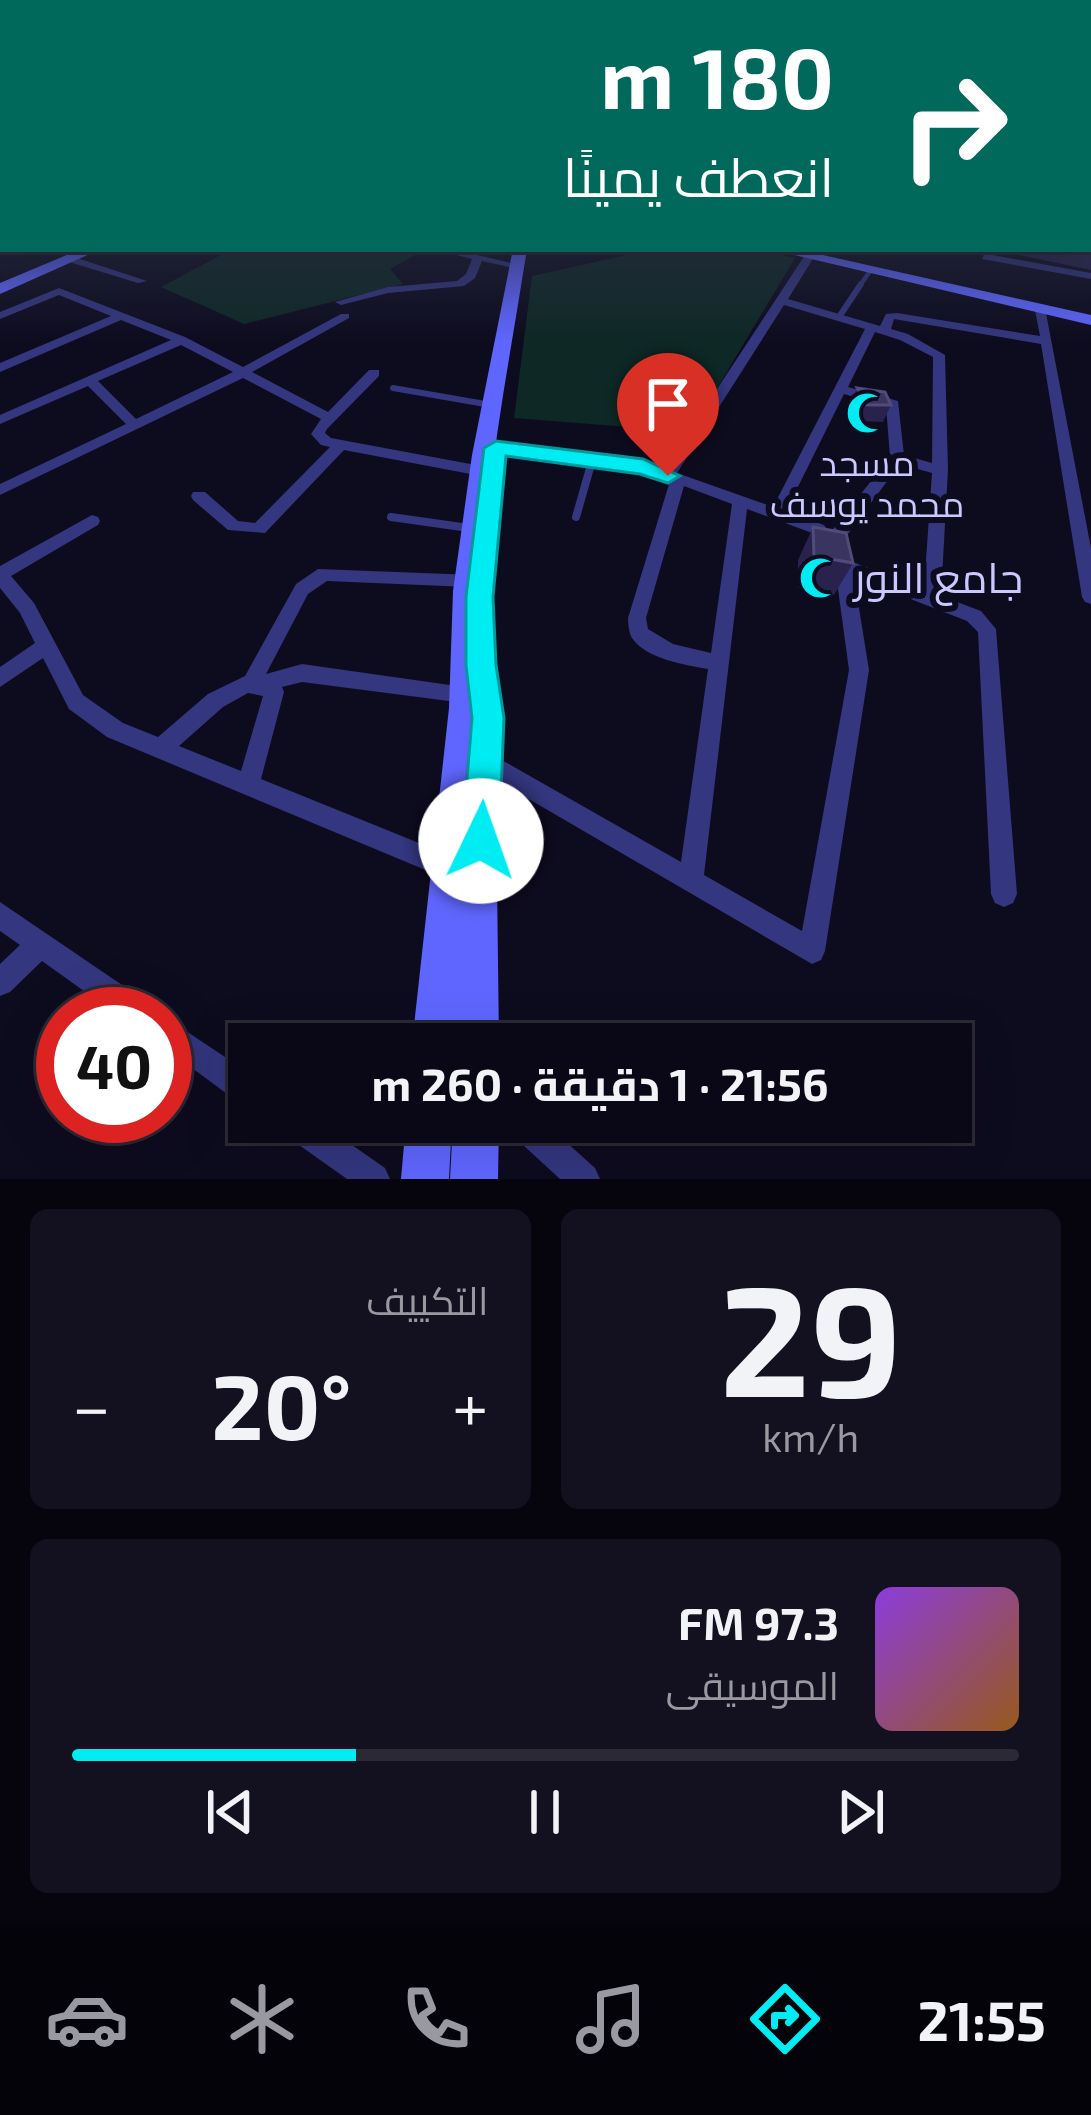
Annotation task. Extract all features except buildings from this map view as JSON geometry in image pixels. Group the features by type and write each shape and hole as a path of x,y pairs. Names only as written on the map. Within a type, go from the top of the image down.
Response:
{"street":[{"path":"0,289 87,252"},
{"path":"453,252 478,257 521,254"},
{"path":"814,252 870,271 1091,320"},
{"path":"719,663 651,645 639,634 637,618 673,477 814,252"},
{"path":"814,252 1091,308"},
{"path":"990,252 986,257 1091,276"},
{"path":"477,1023 478,881 488,718 480,597 490,405 521,254"},
{"path":"435,1023 464,694 468,580 521,254"},
{"path":"0,490 242,373 343,309 388,290 460,284 471,277 478,257"},
{"path":"70,259 142,281"},
{"path":"0,316 59,291 181,340 329,418"},
{"path":"784,301 878,329 939,355 940,470 932,599"},
{"path":"1041,310 1086,535 1091,597"},
{"path":"0,368 121,316"},
{"path":"777,514 840,389 887,319 897,316 1047,341"},
{"path":"0,420 181,340"},
{"path":"374,373 318,434 339,447 643,466 818,529 844,566 859,670 812,951 485,762"},
{"path":"89,381 136,426"},
{"path":"831,544 897,458 893,404 840,389"},
{"path":"199,496 234,526 260,529 339,447"},
{"path":"897,458 940,470"},
{"path":"691,881 740,500"},
{"path":"92,521 0,575 27,608 76,702 115,730 446,867"},
{"path":"844,566 974,616 987,628 1004,894"},
{"path":"260,681 302,589 324,574 468,580"},
{"path":"0,678 47,645"},
{"path":"161,749 236,685 302,673 464,694"},
{"path":"248,785 274,692 260,681"},
{"path":"0,915 102,987"},
{"path":"0,982 41,944"},
{"path":"192,1050 228,1076"},
{"path":"323,1143 374,1179"},
{"path":"424,1179 427,1143"},
{"path":"474,1179 475,1143"},
{"path":"544,1143 584,1179"}],"lane":[{"path":"839,317 870,271"},
{"path":"392,388 490,405"},
{"path":"576,518 592,461"},
{"path":"392,517 475,529"}],"green space":[{"path":"226,252 421,252 390,269 403,284 244,324 161,287"},
{"path":"640,252 769,252 795,258 691,432 514,418 532,276"}],"place":[{"name":"مسجد محمد يوسف","path":"867,413"},
{"name":"جامع النور","path":"820,578"}],"route":[{"path":"481,841 488,718 480,597 496,448 643,466 668,476"}]}
